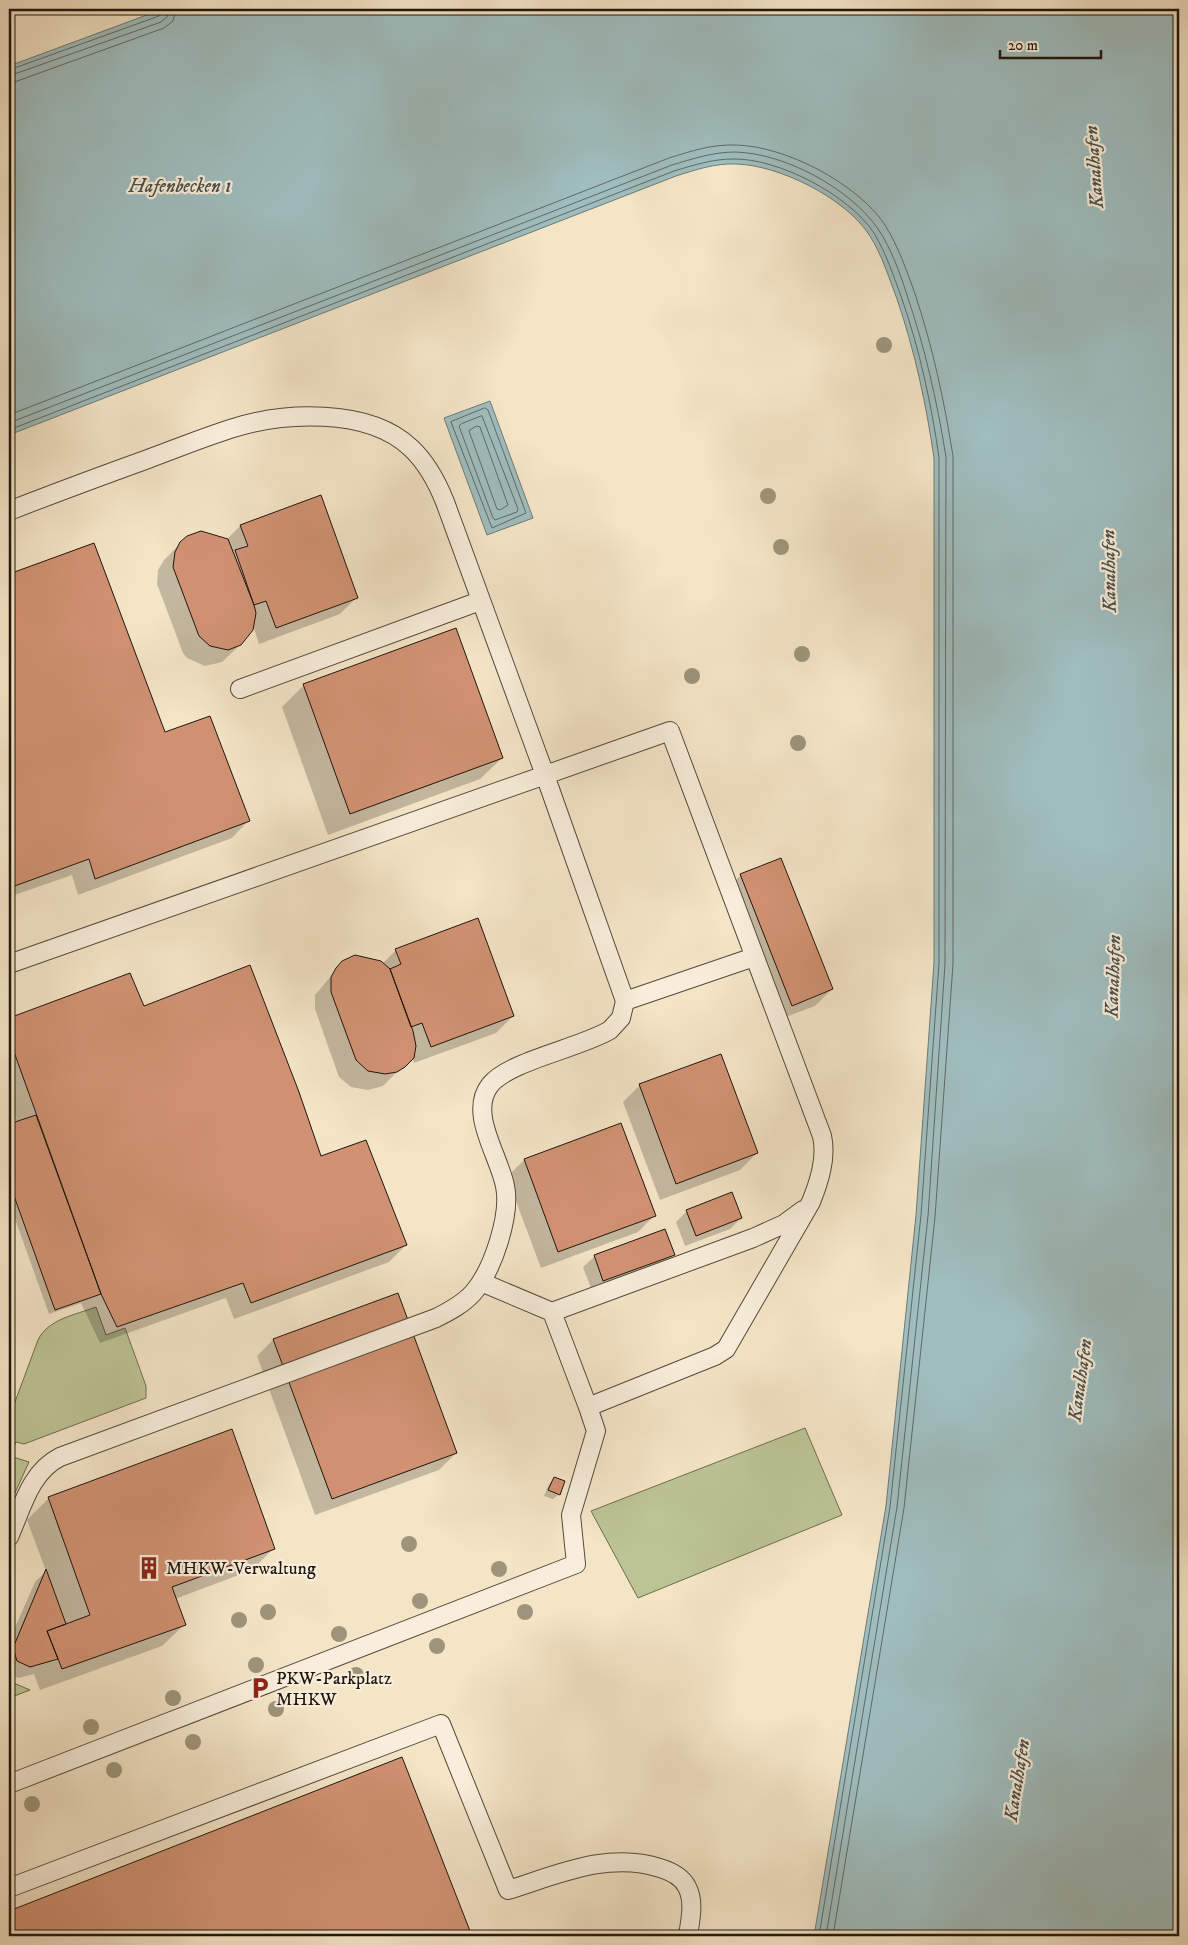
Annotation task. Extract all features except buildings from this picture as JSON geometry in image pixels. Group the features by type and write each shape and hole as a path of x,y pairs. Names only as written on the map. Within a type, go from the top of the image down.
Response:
{"lane":[{"path":"9,511 242,426 300,418 358,421 386,431 400,439 410,447 428,468 445,502 625,1001 621,1018 610,1030 508,1071 493,1082 483,1095 481,1113 504,1181 507,1200 500,1234 481,1282 459,1306 436,1318 52,1461 34,1479 9,1537"},
{"path":"240,690 480,601"},
{"path":"9,964 670,731 823,1144 819,1179 811,1202 724,1351 588,1407"},
{"path":"625,1001 754,957"},
{"path":"481,1282 552,1312 753,1238 791,1219 811,1202"},
{"path":"9,1784 576,1564 570,1515 596,1431 552,1312"},
{"path":"9,1888 441,1724 508,1890 603,1863 648,1864 669,1871 681,1879 687,1887 692,1904 688,1936"}],"green space":[{"path":"96,1307 106,1335 125,1328 146,1386 146,1398 24,1444 16,1442 10,1456 29,1462 9,1506 9,1418 38,1340 48,1327 55,1322"},
{"path":"805,1428 842,1515 638,1598 591,1511"},
{"path":"9,1681 30,1690 9,1698"}],"water":[{"path":"163,9 1179,9 1179,1936 814,1936 886,1506 916,1215 934,963 934,458 924,397 915,358 897,299 874,243 859,222 845,209 810,186 791,177 772,170 736,164 705,167 676,176 9,435 9,66"},
{"path":"490,401 533,518 487,535 444,418"}],"place":[{"name":"MHKW-Verwaltung","path":"149,1568"},
{"name":"PKW-Parkplatz MHKW","path":"260,1688"}],"water label":[{"name":"Kanalhafen","path":"1093,167"},
{"name":"Hafenbecken 1","path":"180,185"},
{"name":"Kanalhafen","path":"1108,571"},
{"name":"Kanalhafen","path":"1112,976"},
{"name":"Kanalhafen","path":"1079,1380"},
{"name":"Kanalhafen","path":"1016,1780"}]}
